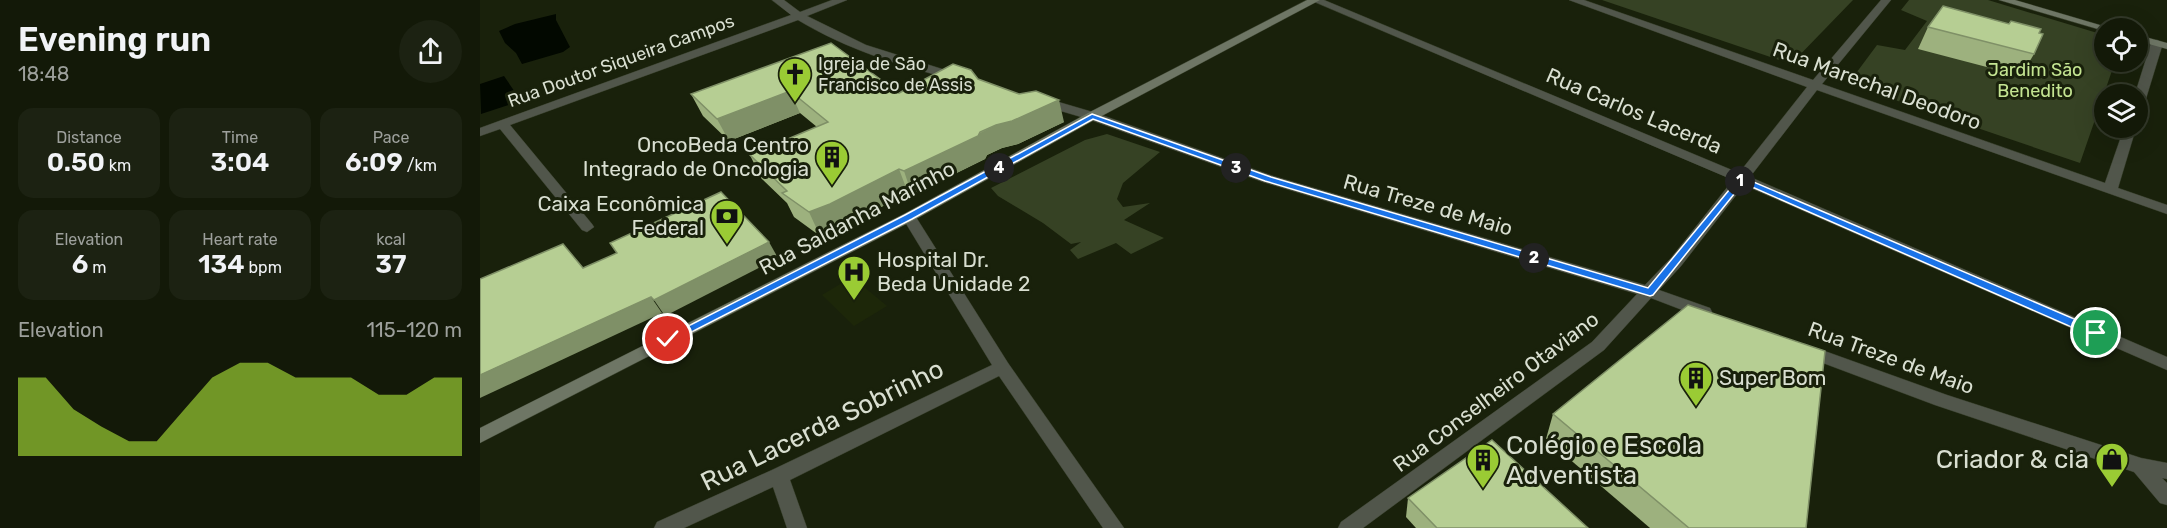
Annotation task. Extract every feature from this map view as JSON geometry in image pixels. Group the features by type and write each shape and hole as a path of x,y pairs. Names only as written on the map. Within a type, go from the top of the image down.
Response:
{"main road":[{"name":"Rua Saldanha Marinho","path":"480,436 909,217 1092,117 1315,0"},
{"path":"2004,0 2094,25"}],"street":[{"path":"777,0 796,17 831,35 870,51 970,80"},
{"name":"Rua Doutor Siqueira Campos","path":"480,132 842,0"},
{"name":"Rua Carlos Lacerda","path":"1315,0 1742,179 2167,364"},
{"name":"Rua Marechal Deodoro","path":"1574,0 2167,210"},
{"name":"Rua Conselheiro Otaviano","path":"1348,528 1598,346 1650,292 1886,0"},
{"path":"2146,84 2162,45"},
{"name":"Rua Treze de Maio","path":"1025,97 1092,117 1268,179 1650,292 1717,317"},
{"path":"502,124 587,227"},
{"path":"2110,190 2127,138"},
{"path":"909,217 1002,367 1114,528"},
{"name":"Rua Treze de Maio","path":"1796,346 1941,400 2141,466 2167,471"},
{"name":"Rua Lacerda Sobrinho","path":"664,528 779,476 1002,367"},
{"path":"2141,466 2167,497"},
{"path":"779,476 797,528"}],"shaded area":[{"path":"556,14 556,20 570,47 563,52 522,64 516,53 505,43 499,31 515,24"},
{"path":"504,76 521,101 481,114 480,84"},
{"name":"Hospital Dr. Beda Unidade 2","path":"852,277 887,306 854,326 822,295"}],"green space":[{"path":"1602,0 1853,0 1791,64"},
{"name":"Jardim São Benedito","path":"1909,0 1988,0 2094,32 2094,72 2112,72 2107,84 2094,84 2094,123 2080,163 1848,84 1877,45 1905,50 1927,21 1901,10"},
{"path":"1107,134 1160,152 1123,183 1117,199 1123,207 1150,203 1124,220 1164,238 1131,254 1116,243 1078,259 1070,250 1081,242 1071,244 1043,223 998,196 991,188 1085,140"}],"building":[{"path":"1943,6 2009,24 2011,21 2041,29 2039,33 2043,34 2034,54 1928,27"},
{"path":"831,43 899,93 953,64 971,70 978,79 1019,94 1036,91 1059,100 1012,121 980,132 978,136 904,171 899,169 830,204 809,212 782,193 787,191 750,155 828,122 790,91 717,119 691,94"},
{"path":"721,192 769,242 654,300 651,297 480,375 480,279 563,244 583,268 617,253 610,243"},
{"name":"Super Bom","path":"1688,305 1825,351 1806,528 1689,528 1553,414"},
{"name":"Colégio e Escola Adventista","path":"1492,440 1588,528 1437,528 1408,498"}],"place":[{"name":"Igreja de São Francisco de Assis","path":"795,103"},
{"name":"OncoBeda Centro Integrado de Oncologia","path":"832,186"},
{"name":"Caixa Econômica Federal","path":"727,245"},
{"name":"Hospital Dr. Beda Unidade 2","path":"854,301"},
{"name":"Super Bom","path":"1696,407"},
{"name":"Criador & cia","path":"2112,488"},
{"name":"Colégio e Escola Adventista","path":"1483,489"}],"route":[{"path":"668,339 909,217 1092,117 1268,179 1650,292 1742,179 2096,333"}]}
